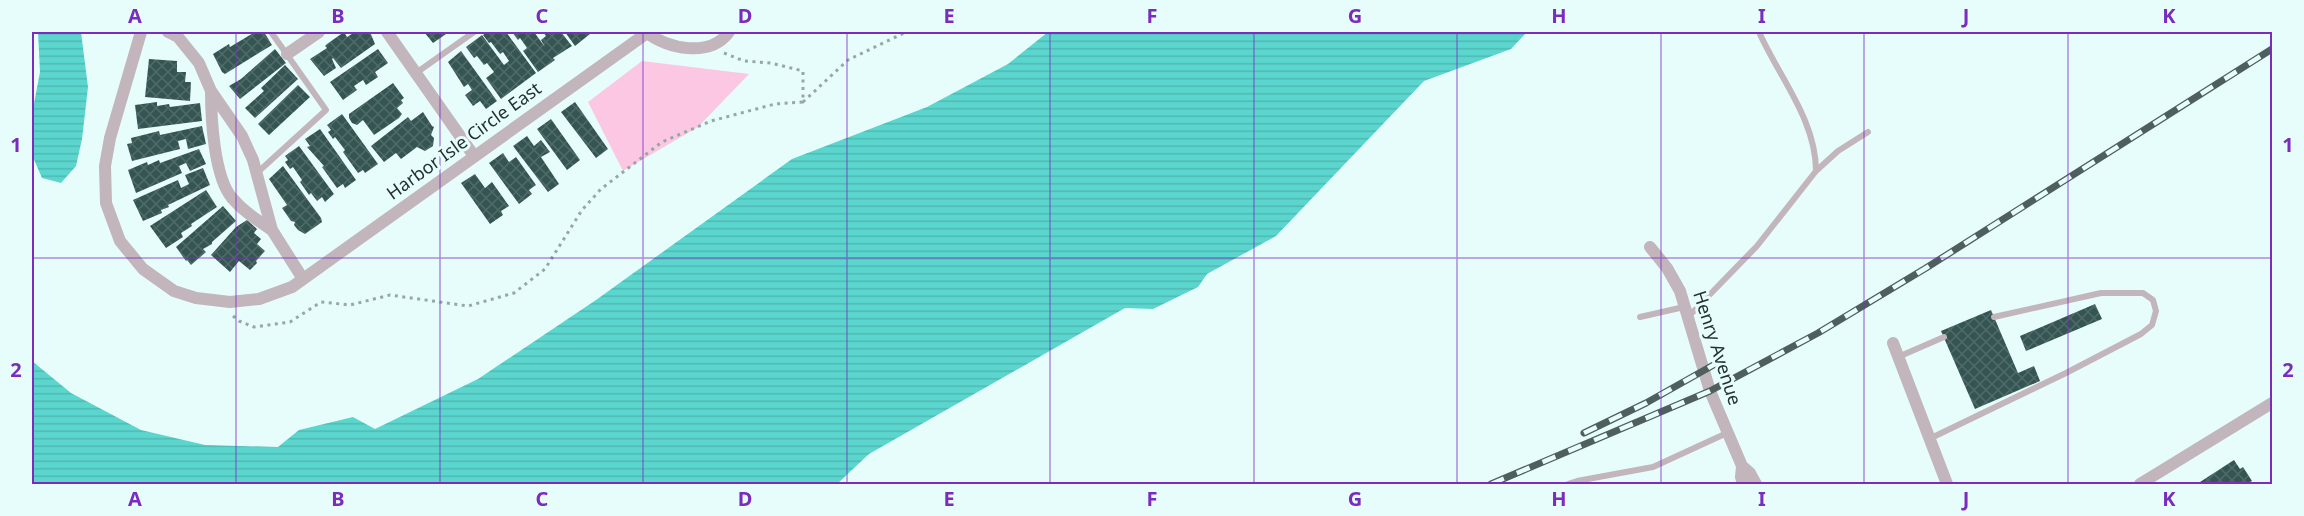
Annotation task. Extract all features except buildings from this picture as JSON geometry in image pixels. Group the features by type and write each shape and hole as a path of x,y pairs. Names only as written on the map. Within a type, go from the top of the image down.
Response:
{"street":[{"name":"Harbor Isle Circle East","path":"141,32 110,138 105,166 106,203 120,241 142,269 174,291 196,298 230,302 259,299 292,287 646,32"},
{"path":"168,32 178,38 199,63 211,91 242,136 256,173 272,230 303,279"},
{"path":"288,54 319,32"},
{"path":"387,32 474,156"},
{"path":"646,32 664,44 681,48 702,48 725,38 729,32"},
{"path":"211,91 210,121 221,177 230,196 244,212 272,230"},
{"name":"Henry Avenue","path":"1650,247 1667,268 1680,291 1710,391 1742,465 1756,484"},
{"path":"1893,343 1947,484"},
{"path":"2140,484 2272,402"},
{"name":"Henry Avenue","path":"1742,465 1740,477 1743,484"}],"lane":[{"path":"256,173 326,110 271,32"},
{"path":"416,74 474,32"},
{"path":"1759,32 1807,124 1816,157 1816,171"},
{"path":"1640,317 1687,312 1756,246 1816,171 1838,151 1868,132"},
{"path":"1929,439 2075,369 2141,334 2152,325 2156,311 2153,300 2143,293 2101,292 1994,317"},
{"path":"1898,357 1944,337"},
{"path":"1568,484 1653,467 1728,433"}],"path":[{"path":"216,301 239,321 254,327 290,322 321,302 350,304 390,295 468,306 514,293 545,269 582,210 601,189 662,142 711,121 775,104 803,102 848,60 906,32"},
{"path":"715,42 726,55 744,61 771,63 803,71 803,102"}],"shaded area":[{"path":"642,61 749,74 698,127 623,171 588,102"}],"water":[{"path":"38,32 81,32 88,87 82,139 76,166 61,183 42,178 32,155 32,114 40,72"},
{"path":"1048,32 1527,32 1511,49 1424,81 1276,236 1207,274 1198,287 1153,309 1125,308 869,454 837,484 32,484 32,361 71,393 141,430 205,445 278,447 299,430 353,417 375,429 478,379 596,300 792,159 927,107 1008,64"}],"railway":[{"path":"1491,484 1710,391 1818,333 1926,268 2272,49"},
{"path":"1584,433 1646,403 1717,363"}]}
